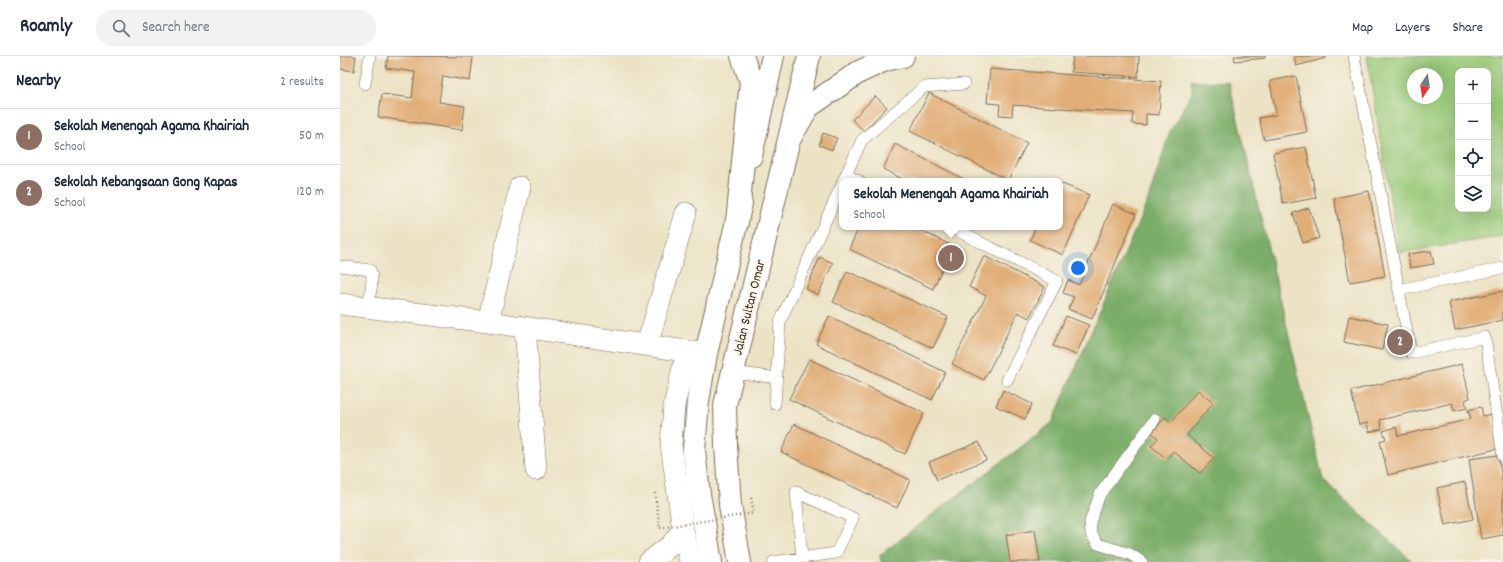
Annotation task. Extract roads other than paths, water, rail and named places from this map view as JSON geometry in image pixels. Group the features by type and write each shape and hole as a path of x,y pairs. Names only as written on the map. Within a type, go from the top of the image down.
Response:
{"main road":[{"path":"737,223 751,81 742,56"},
{"name":"Jalan Sultan Omar","path":"711,562 699,494 694,450 698,401 696,353 737,223 773,56"},
{"name":"Jalan Sultan Omar","path":"740,562 730,506 725,405 809,56"},
{"path":"789,140 808,107 859,72 885,60 903,56"}],"street":[{"path":"488,322 520,187"},
{"path":"647,345 686,213"},
{"path":"340,304 525,327 696,353 674,406 671,444 683,530 690,562"},
{"path":"525,327 536,470"},
{"path":"649,562 671,545 683,530"}],"lane":[{"path":"365,84 370,56"},
{"path":"1354,56 1411,353 1485,337 1503,456"},
{"path":"845,178 862,140 924,87 964,84"},
{"path":"775,404 780,322 839,191"},
{"path":"956,230 1057,281 1007,380"},
{"path":"340,266 370,270 372,273 372,278 368,307"},
{"path":"1399,290 1503,268"},
{"path":"733,372 777,378"},
{"path":"1142,562 1098,544 1091,534 1090,522 1100,494 1155,419"},
{"path":"773,562 836,554 853,518 796,492 802,558"}],"place":[{"name":"Sekolah Menengah Agama Khairiah","path":"951,258"},
{"name":"Sekolah Kebangsaan Gong Kapas","path":"1400,342"}]}
